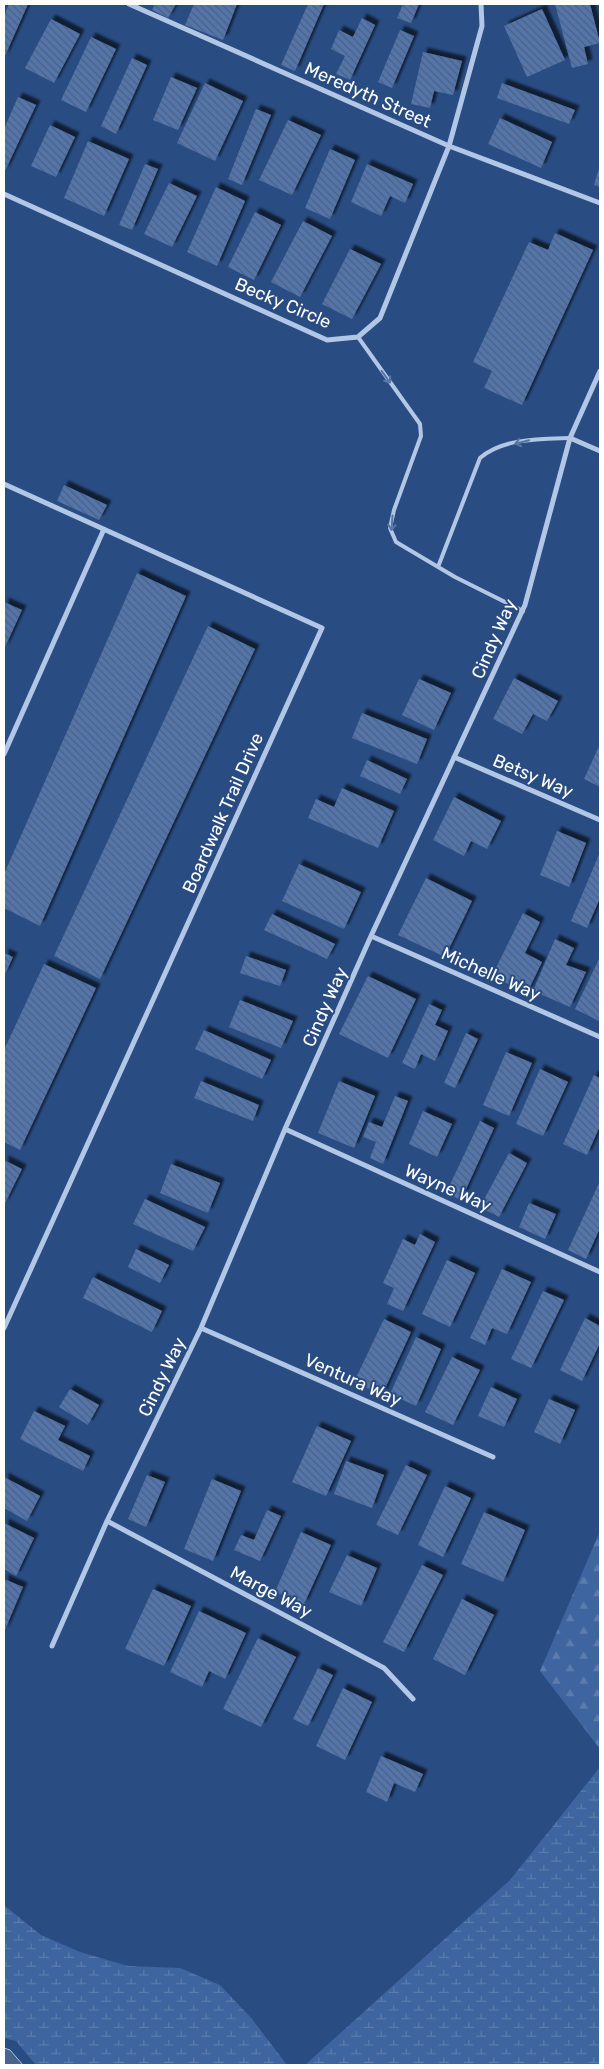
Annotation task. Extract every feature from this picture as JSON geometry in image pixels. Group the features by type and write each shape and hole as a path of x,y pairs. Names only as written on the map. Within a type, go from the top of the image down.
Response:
{"street":[{"name":"Meredyth Street","path":"129,4 449,146 600,203"},
{"path":"358,337 380,318 449,146 482,26 481,4"},
{"name":"Becky Circle","path":"4,194 327,340 358,337"},
{"name":"Cindy Way","path":"52,1646 107,1521 201,1328 285,1129 371,936 522,611 570,438 600,370"},
{"path":"570,438 600,451"},
{"name":"Boardwalk Trail Drive","path":"4,484 322,628 4,1328"},
{"path":"4,754 104,529"},
{"name":"Betsy Way","path":"454,757 600,820"},
{"name":"Michelle Way","path":"371,936 600,1037"},
{"name":"Wayne Way","path":"285,1129 600,1272"},
{"name":"Ventura Way","path":"201,1328 493,1457"},
{"name":"Marge Way","path":"107,1521 384,1668 413,1699"}],"lane":[{"path":"358,337 420,424 421,436 394,510 390,528 396,542 438,567 522,611"},
{"path":"438,567 480,458 489,450 528,440 570,438"}],"green space":[{"path":"600,1531 600,1749 540,1671"},
{"path":"600,1767 600,2065 305,2065 510,1880"},
{"path":"4,1905 41,1935 80,1952 128,1966 180,1968 220,1985 252,2019 287,2065 36,2065 16,2041 4,2038"}],"shaded area":[{"path":"4,2048 10,2050 23,2065 4,2065"}],"building":[{"path":"9,4 28,4 4,58 4,16"},
{"path":"155,4 176,4 168,18 152,10"},
{"path":"194,4 237,4 223,40 185,25"},
{"path":"308,4 324,4 295,71 281,65"},
{"path":"403,4 419,4 411,23 397,18"},
{"path":"555,4 590,4 600,43 584,47 588,64 572,68"},
{"path":"542,9 565,60 527,77 504,26"},
{"path":"362,18 375,25 350,80 336,74 345,56 331,49 339,30 353,37"},
{"path":"51,19 80,34 54,83 25,68"},
{"path":"400,30 414,36 392,88 378,82"},
{"path":"91,37 116,49 86,112 61,100"},
{"path":"423,52 462,61 453,95 434,91 430,108 411,104"},
{"path":"132,58 147,65 116,134 101,126"},
{"path":"171,77 197,88 178,130 153,120"},
{"path":"205,83 243,101 215,161 177,143"},
{"path":"502,83 575,110 569,124 497,98"},
{"path":"18,97 36,105 4,173 4,129"},
{"path":"256,109 271,115 242,185 228,179"},
{"path":"500,118 552,142 541,168 488,144"},
{"path":"288,120 321,135 292,195 259,180"},
{"path":"50,125 75,137 56,177 31,166"},
{"path":"88,141 129,159 104,216 64,198"},
{"path":"330,149 355,160 330,219 305,208"},
{"path":"145,164 158,169 132,230 119,225"},
{"path":"367,164 413,184 405,203 390,196 381,216 351,202"},
{"path":"600,165 600,187 594,185"},
{"path":"169,183 197,196 172,247 144,234"},
{"path":"216,187 245,201 217,266 187,252"},
{"path":"255,212 281,225 254,280 228,267"},
{"path":"303,221 332,236 300,297 271,282"},
{"path":"555,233 593,250 522,405 484,388 492,371 473,362 529,242 548,250"},
{"path":"350,249 381,264 352,319 322,304"},
{"path":"64,485 107,505 99,520 57,501"},
{"path":"137,573 186,596 40,926 4,908 4,874"},
{"path":"4,602 22,610 4,649"},
{"path":"208,626 255,649 100,979 54,956"},
{"path":"514,678 558,701 547,721 533,714 522,734 493,719"},
{"path":"419,679 451,693 434,730 402,715"},
{"path":"362,713 427,739 417,764 352,738"},
{"path":"600,744 600,787 584,779"},
{"path":"367,760 407,779 400,794 360,776"},
{"path":"342,788 394,811 378,848 308,818 316,799 334,807"},
{"path":"454,797 501,821 487,849 471,841 464,856 433,840"},
{"path":"557,831 586,843 569,887 540,875"},
{"path":"600,852 600,898 587,928 571,921"},
{"path":"299,864 361,892 344,929 282,901"},
{"path":"426,878 472,901 445,957 398,935"},
{"path":"523,913 540,922 525,953 542,962 527,993 492,976"},
{"path":"272,914 335,944 327,959 264,930"},
{"path":"555,939 574,948 566,965 586,972 570,1007 533,991"},
{"path":"4,953 13,957 4,976"},
{"path":"246,956 286,970 280,986 240,973"},
{"path":"600,957 600,1019 599,1021 575,1009"},
{"path":"44,964 96,988 20,1150 4,1142 4,1050"},
{"path":"368,976 416,999 388,1058 339,1034"},
{"path":"240,1000 293,1021 281,1048 229,1027"},
{"path":"429,1004 442,1010 435,1025 448,1031 435,1061 421,1054 415,1069 402,1063"},
{"path":"204,1030 271,1060 262,1079 195,1049"},
{"path":"466,1033 478,1039 455,1088 444,1083"},
{"path":"506,1052 532,1063 509,1116 483,1105"},
{"path":"540,1069 568,1082 543,1136 516,1124"},
{"path":"594,1075 600,1078 600,1126 587,1155 563,1144"},
{"path":"201,1081 259,1105 253,1121 194,1098"},
{"path":"339,1081 375,1096 354,1148 318,1133"},
{"path":"395,1096 408,1101 383,1164 370,1158 376,1142 363,1137 369,1122 382,1127"},
{"path":"423,1111 452,1124 437,1157 409,1144"},
{"path":"480,1121 494,1128 461,1200 446,1193"},
{"path":"509,1153 527,1163 499,1217 480,1207"},
{"path":"4,1160 22,1169 4,1205"},
{"path":"171,1164 220,1183 208,1213 160,1193"},
{"path":"600,1181 600,1228 586,1259 568,1250"},
{"path":"145,1199 205,1227 193,1251 133,1224"},
{"path":"529,1203 556,1214 545,1239 519,1227"},
{"path":"420,1234 435,1242 403,1311 387,1304 394,1288 383,1283 403,1239 415,1245"},
{"path":"136,1249 169,1265 160,1283 128,1267"},
{"path":"447,1260 475,1273 450,1327 422,1314"},
{"path":"502,1269 531,1282 507,1334 492,1328 485,1345 470,1338"},
{"path":"93,1277 162,1311 152,1332 83,1298"},
{"path":"543,1291 564,1300 531,1368 511,1359"},
{"path":"585,1318 600,1326 600,1343 582,1381 560,1370"},
{"path":"384,1319 411,1332 382,1395 354,1382"},
{"path":"416,1337 441,1349 416,1406 390,1394"},
{"path":"452,1357 480,1370 453,1425 425,1412"},
{"path":"491,1387 517,1399 504,1427 478,1416"},
{"path":"70,1389 99,1405 88,1425 59,1407"},
{"path":"549,1399 575,1410 560,1444 534,1432"},
{"path":"34,1411 65,1426 58,1440 90,1456 83,1471 20,1439"},
{"path":"317,1426 351,1441 326,1496 292,1482"},
{"path":"346,1461 384,1475 372,1508 334,1494"},
{"path":"406,1465 427,1475 398,1535 376,1525"},
{"path":"147,1475 165,1482 146,1527 128,1519"},
{"path":"4,1477 40,1496 27,1521 4,1508"},
{"path":"212,1479 241,1491 213,1561 184,1549"},
{"path":"445,1486 471,1498 443,1557 418,1545"},
{"path":"267,1510 281,1516 260,1561 234,1550 241,1535 254,1540"},
{"path":"484,1512 525,1530 503,1582 461,1564"},
{"path":"4,1523 34,1538 16,1576 4,1569"},
{"path":"301,1532 331,1545 304,1604 275,1592"},
{"path":"347,1555 377,1568 361,1606 329,1592"},
{"path":"422,1565 443,1575 404,1652 383,1642"},
{"path":"4,1579 23,1587 4,1632"},
{"path":"153,1589 191,1606 164,1666 125,1649"},
{"path":"462,1599 494,1615 465,1675 433,1659"},
{"path":"199,1611 246,1633 225,1679 209,1671 202,1687 170,1672"},
{"path":"258,1638 296,1657 261,1727 223,1709"},
{"path":"318,1668 333,1675 308,1726 293,1719"},
{"path":"343,1688 372,1702 345,1760 316,1746"},
{"path":"381,1756 423,1774 415,1792 394,1783 387,1802 366,1792"}]}
